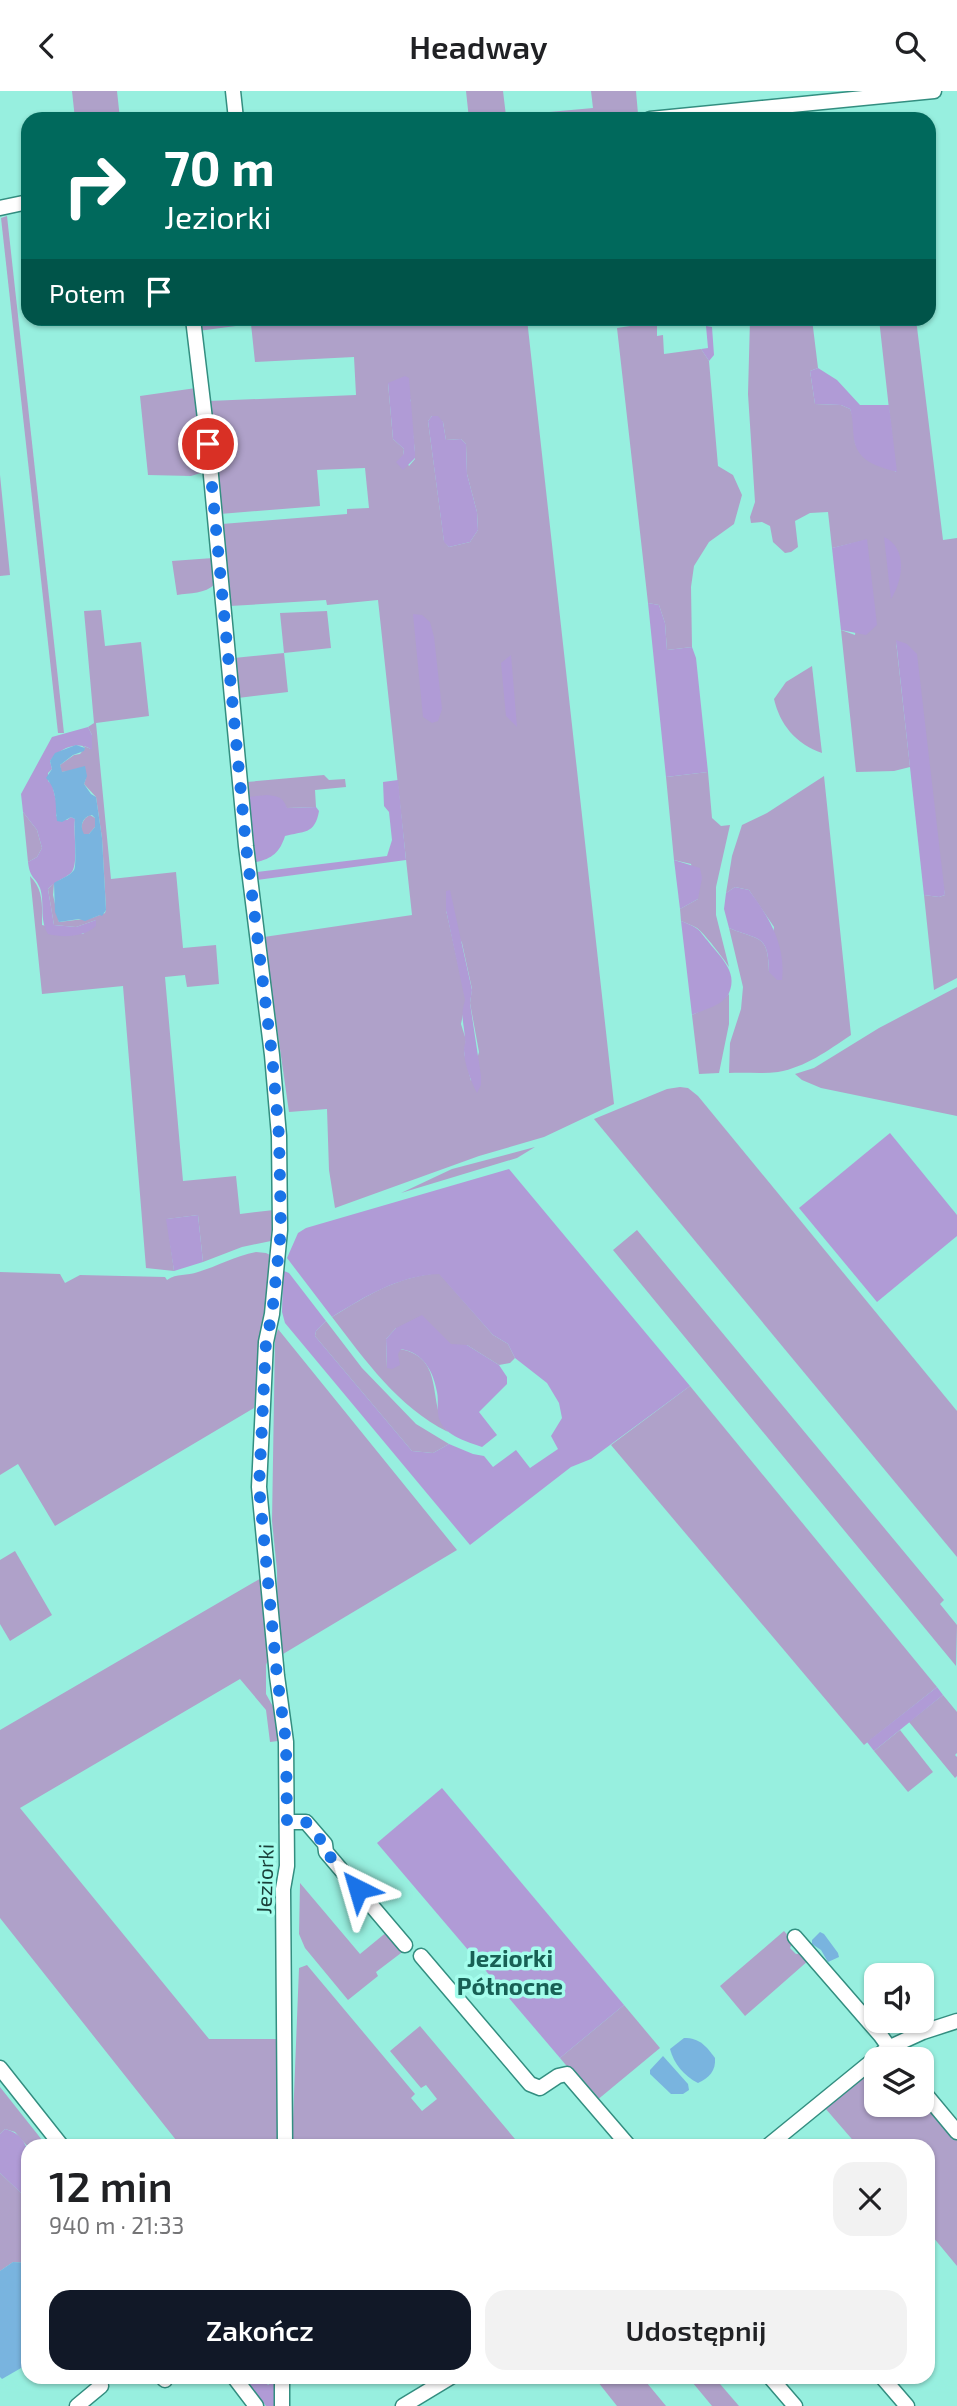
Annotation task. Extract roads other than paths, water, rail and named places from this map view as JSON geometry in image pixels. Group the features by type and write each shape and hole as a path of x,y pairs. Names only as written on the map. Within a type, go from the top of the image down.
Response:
{"street":[{"path":"233,91 235,112"},
{"path":"721,112 934,91"},
{"path":"0,208 21,204"},
{"name":"Jeziorki","path":"194,326 208,444 246,846 272,1055 279,1136 281,1230 272,1314 266,1342 259,1487 286,1742 287,1822 283,1889 285,2139"},
{"path":"287,1822 306,1822 324,1844 326,1852 405,1945"},
{"path":"795,1937 888,2047 957,2021"},
{"path":"421,1956 530,2084 540,2088 561,2074 569,2076 623,2139"},
{"path":"776,2139 864,2067"},
{"path":"0,2068 56,2139"},
{"path":"934,2104 957,2132"},
{"path":"239,2384 256,2406"},
{"path":"282,2384 282,2406"},
{"path":"403,2406 439,2384"},
{"path":"776,2384 795,2406"},
{"path":"888,2384 907,2406"},
{"path":"77,2406 101,2386"}],"water":[{"path":"76,745 85,748 60,765 62,772 85,766 87,776 84,784 96,797 102,838 106,910 102,916 85,921 79,919 59,922 55,912 54,883 67,876 75,867 75,819 71,817 62,822 57,821 54,793 46,778 52,769 50,761 55,753","holes":["92,815 95,818 95,827 89,834 84,834 84,819"]},
{"path":"820,1932 839,1957 828,1962 821,1950 812,1944 812,1940"},
{"path":"684,2038 702,2043 715,2058 711,2073 698,2083 680,2069 670,2049"},
{"path":"663,2056 688,2084 689,2090 683,2094 671,2094 650,2074 650,2070"},
{"path":"13,2262 21,2263 21,2368 2,2379 0,2377 0,2271"}],"district":[{"name":"Jeziorki Północne","path":"510,1971"}]}
